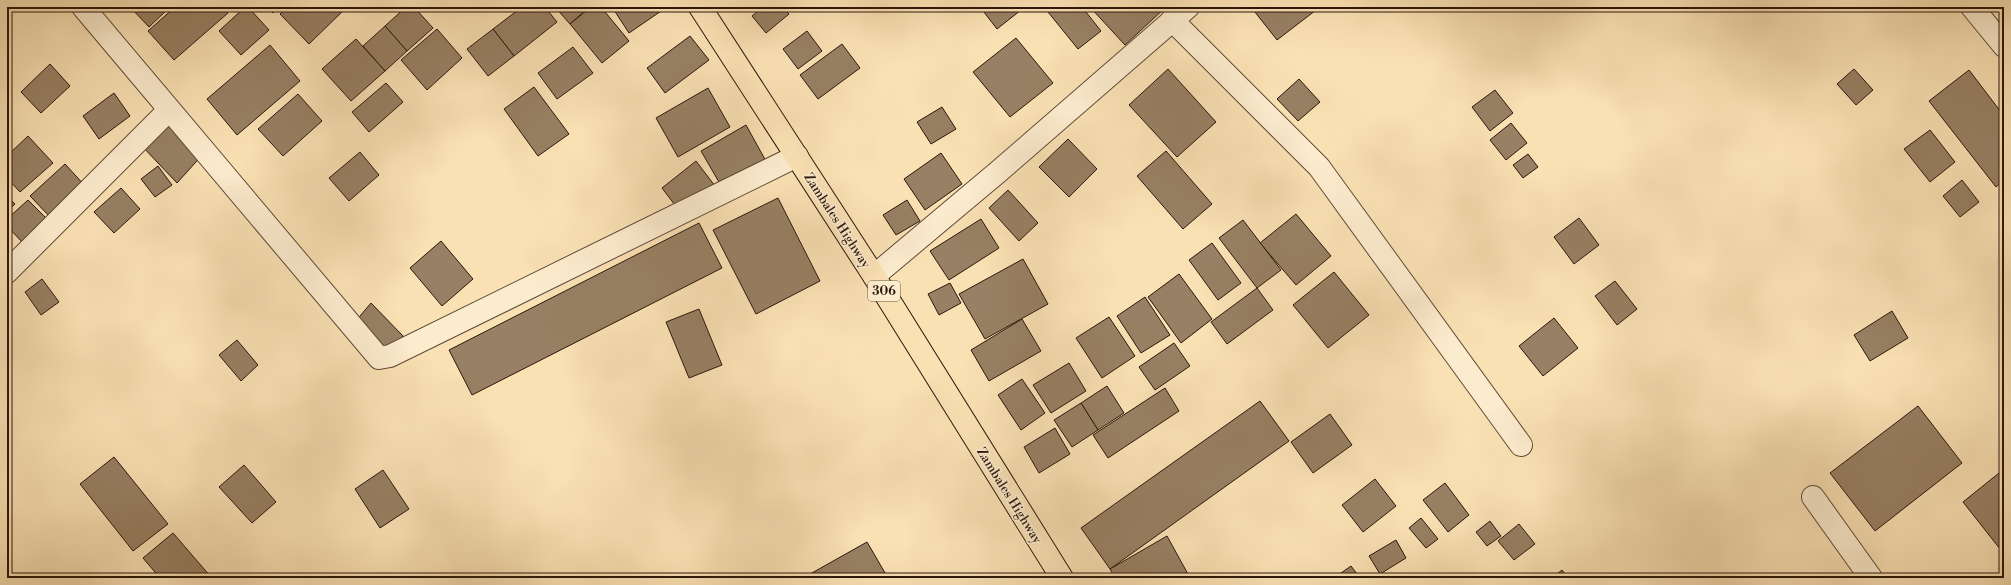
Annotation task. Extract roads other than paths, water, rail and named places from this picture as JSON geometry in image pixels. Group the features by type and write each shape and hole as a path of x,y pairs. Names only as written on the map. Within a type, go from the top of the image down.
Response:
{"main road":[{"name":"Zambales Highway","path":"700,7 874,276 1062,578"}],"street":[{"path":"83,7 378,358 384,358 397,353 797,156"},
{"path":"1972,7 2004,46"},
{"path":"874,276 998,172 1180,13 1319,167 1521,445"},
{"path":"7,272 169,110"},
{"path":"1813,497 1871,578"}]}
